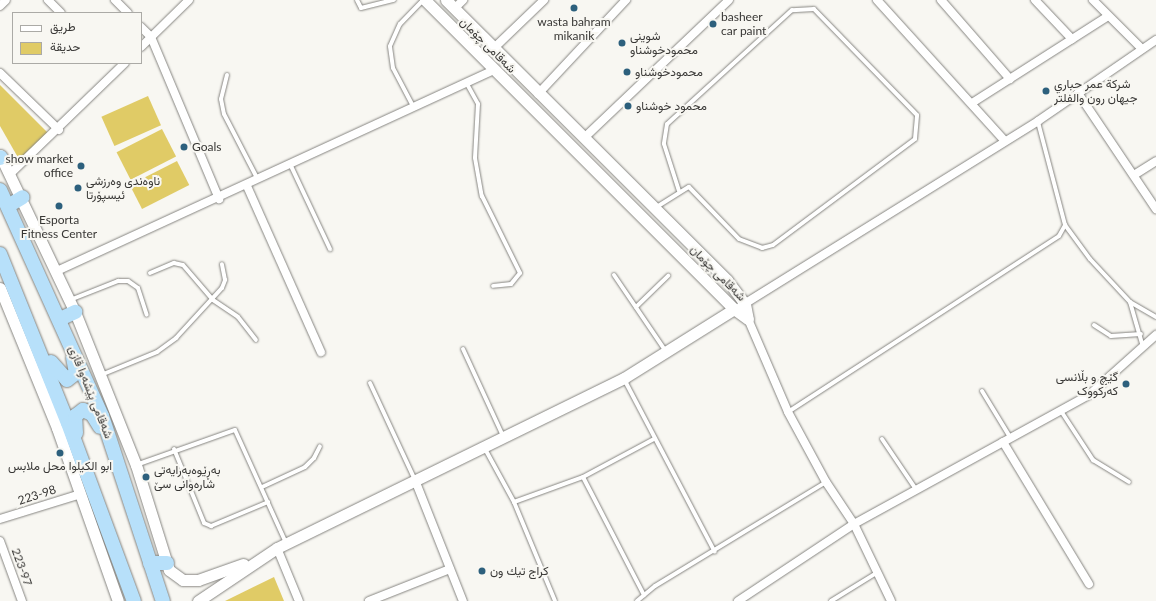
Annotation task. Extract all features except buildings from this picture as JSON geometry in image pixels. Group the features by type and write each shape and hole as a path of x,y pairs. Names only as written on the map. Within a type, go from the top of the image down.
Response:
{"highway":[{"name":"شەقامی پێشەوا قازی","path":"0,190 63,325 121,471 163,601"},
{"path":"8,206 23,197"},
{"path":"0,254 32,329 86,467 134,601"},
{"path":"32,329 57,372 67,380 76,370 63,325 73,306"},
{"path":"86,467 75,422 77,413 85,410 94,416 121,471"},
{"path":"150,563 167,562"}],"street":[{"path":"0,6 6,0"},
{"path":"48,0 60,12"},
{"path":"115,0 127,12"},
{"path":"142,46 189,0"},
{"name":"شەقامی چۆمان","path":"425,0 717,290 734,309 748,319"},
{"name":"شەقامی چۆمان","path":"446,0 538,94 727,280 745,304 748,319"},
{"path":"454,9 463,0"},
{"path":"493,49 544,0"},
{"path":"538,94 626,0"},
{"path":"584,138 729,0"},
{"path":"941,0 1010,79"},
{"path":"1035,0 1072,39"},
{"path":"1093,0 1142,49"},
{"path":"882,2 1006,142"},
{"path":"972,103 1108,16"},
{"path":"142,28 151,37 218,199"},
{"path":"0,156 11,173 23,197 73,306 136,465 167,562 176,577 198,580 278,548 624,378 1006,142 1156,40"},
{"path":"113,64 119,69"},
{"path":"11,173 59,130 124,64"},
{"path":"57,271 415,110 495,70"},
{"path":"0,73 59,130"},
{"path":"1078,93 1156,209"},
{"path":"1134,175 1156,161"},
{"path":"247,186 321,352"},
{"path":"717,290 727,280"},
{"path":"0,288 81,494 118,601"},
{"path":"748,319 788,412 826,482 854,524 891,601"},
{"path":"738,601 854,524 915,488 1061,411 1090,394 1156,335"},
{"path":"1003,442 1089,584"},
{"path":"415,480 463,601"},
{"name":"223-98","path":"0,519 81,494"},
{"name":"223-97","path":"0,541 22,601"},
{"path":"198,601 278,548"},
{"path":"278,548 299,601"},
{"path":"368,601 450,569"}],"lane":[{"path":"357,0 361,8 394,0"},
{"path":"415,110 393,68 390,46 400,24 425,0"},
{"path":"655,208 679,190 689,187 697,192 739,239 762,248 773,245 916,139 917,114 814,9 792,10 668,124 664,144 679,190"},
{"path":"227,75 220,99 224,114 258,181"},
{"path":"467,84 478,104 475,158 482,196 520,273 511,284 493,286"},
{"path":"1038,121 1065,225 1090,259 1130,302 1156,317"},
{"path":"291,166 330,249"},
{"path":"788,412 1059,236 1065,225"},
{"path":"150,273 179,263 213,300 238,317 256,340"},
{"path":"100,375 157,352 176,338 213,300 225,280 222,264"},
{"path":"614,275 666,352"},
{"path":"636,307 668,276"},
{"path":"73,306 118,281 128,281 138,288 147,315"},
{"path":"1130,302 1141,334 1143,348"},
{"path":"1094,325 1111,336 1141,334"},
{"path":"463,349 503,438"},
{"path":"624,378 654,439 715,552"},
{"path":"370,383 415,480"},
{"path":"982,391 1010,437"},
{"path":"1061,411 1094,460 1129,482"},
{"path":"136,465 174,449 235,430 268,502 278,548"},
{"path":"514,502 583,477 654,439"},
{"path":"882,439 915,488"},
{"path":"262,487 305,467 314,458 320,446"},
{"path":"484,446 514,502 555,601"},
{"path":"174,449 204,523 211,526 268,502"},
{"path":"583,477 644,595"},
{"path":"637,601 644,595 826,482"},
{"path":"830,601 878,572"}],"green space":[{"path":"0,85 48,133 20,161 0,126"},
{"path":"148,96 161,125 114,146 101,117"},
{"path":"162,129 176,157 131,180 117,152"},
{"path":"177,161 189,185 142,209 130,185"},
{"path":"274,577 284,601 225,601"}],"place":[{"name":"wasta bahram mikanik","path":"574,8"},
{"name":"basheer car paint","path":"713,24"},
{"name":"شوينى محمودخوشناو","path":"622,43"},
{"name":"محمودخوشناو","path":"627,72"},
{"name":"شركة عمر حباري جيھان رون والفلتر","path":"1046,91"},
{"name":"محمود خوشناو","path":"628,106"},
{"name":"Goals","path":"184,147"},
{"name":"show market office","path":"81,166"},
{"name":"ناوەندی وەرزشی ئیسپۆرتا","path":"78,188"},
{"name":"Esporta Fitness Center","path":"59,206"},
{"name":"گێچ و بڵانسی کەرکووک","path":"1126,384"},
{"name":"ابو الكيلوا محل ملابس","path":"60,453"},
{"name":"بەڕێوەبەرایەتی شارەوانی سێ","path":"146,477"},
{"name":"كراج تيك ون","path":"482,571"}]}
